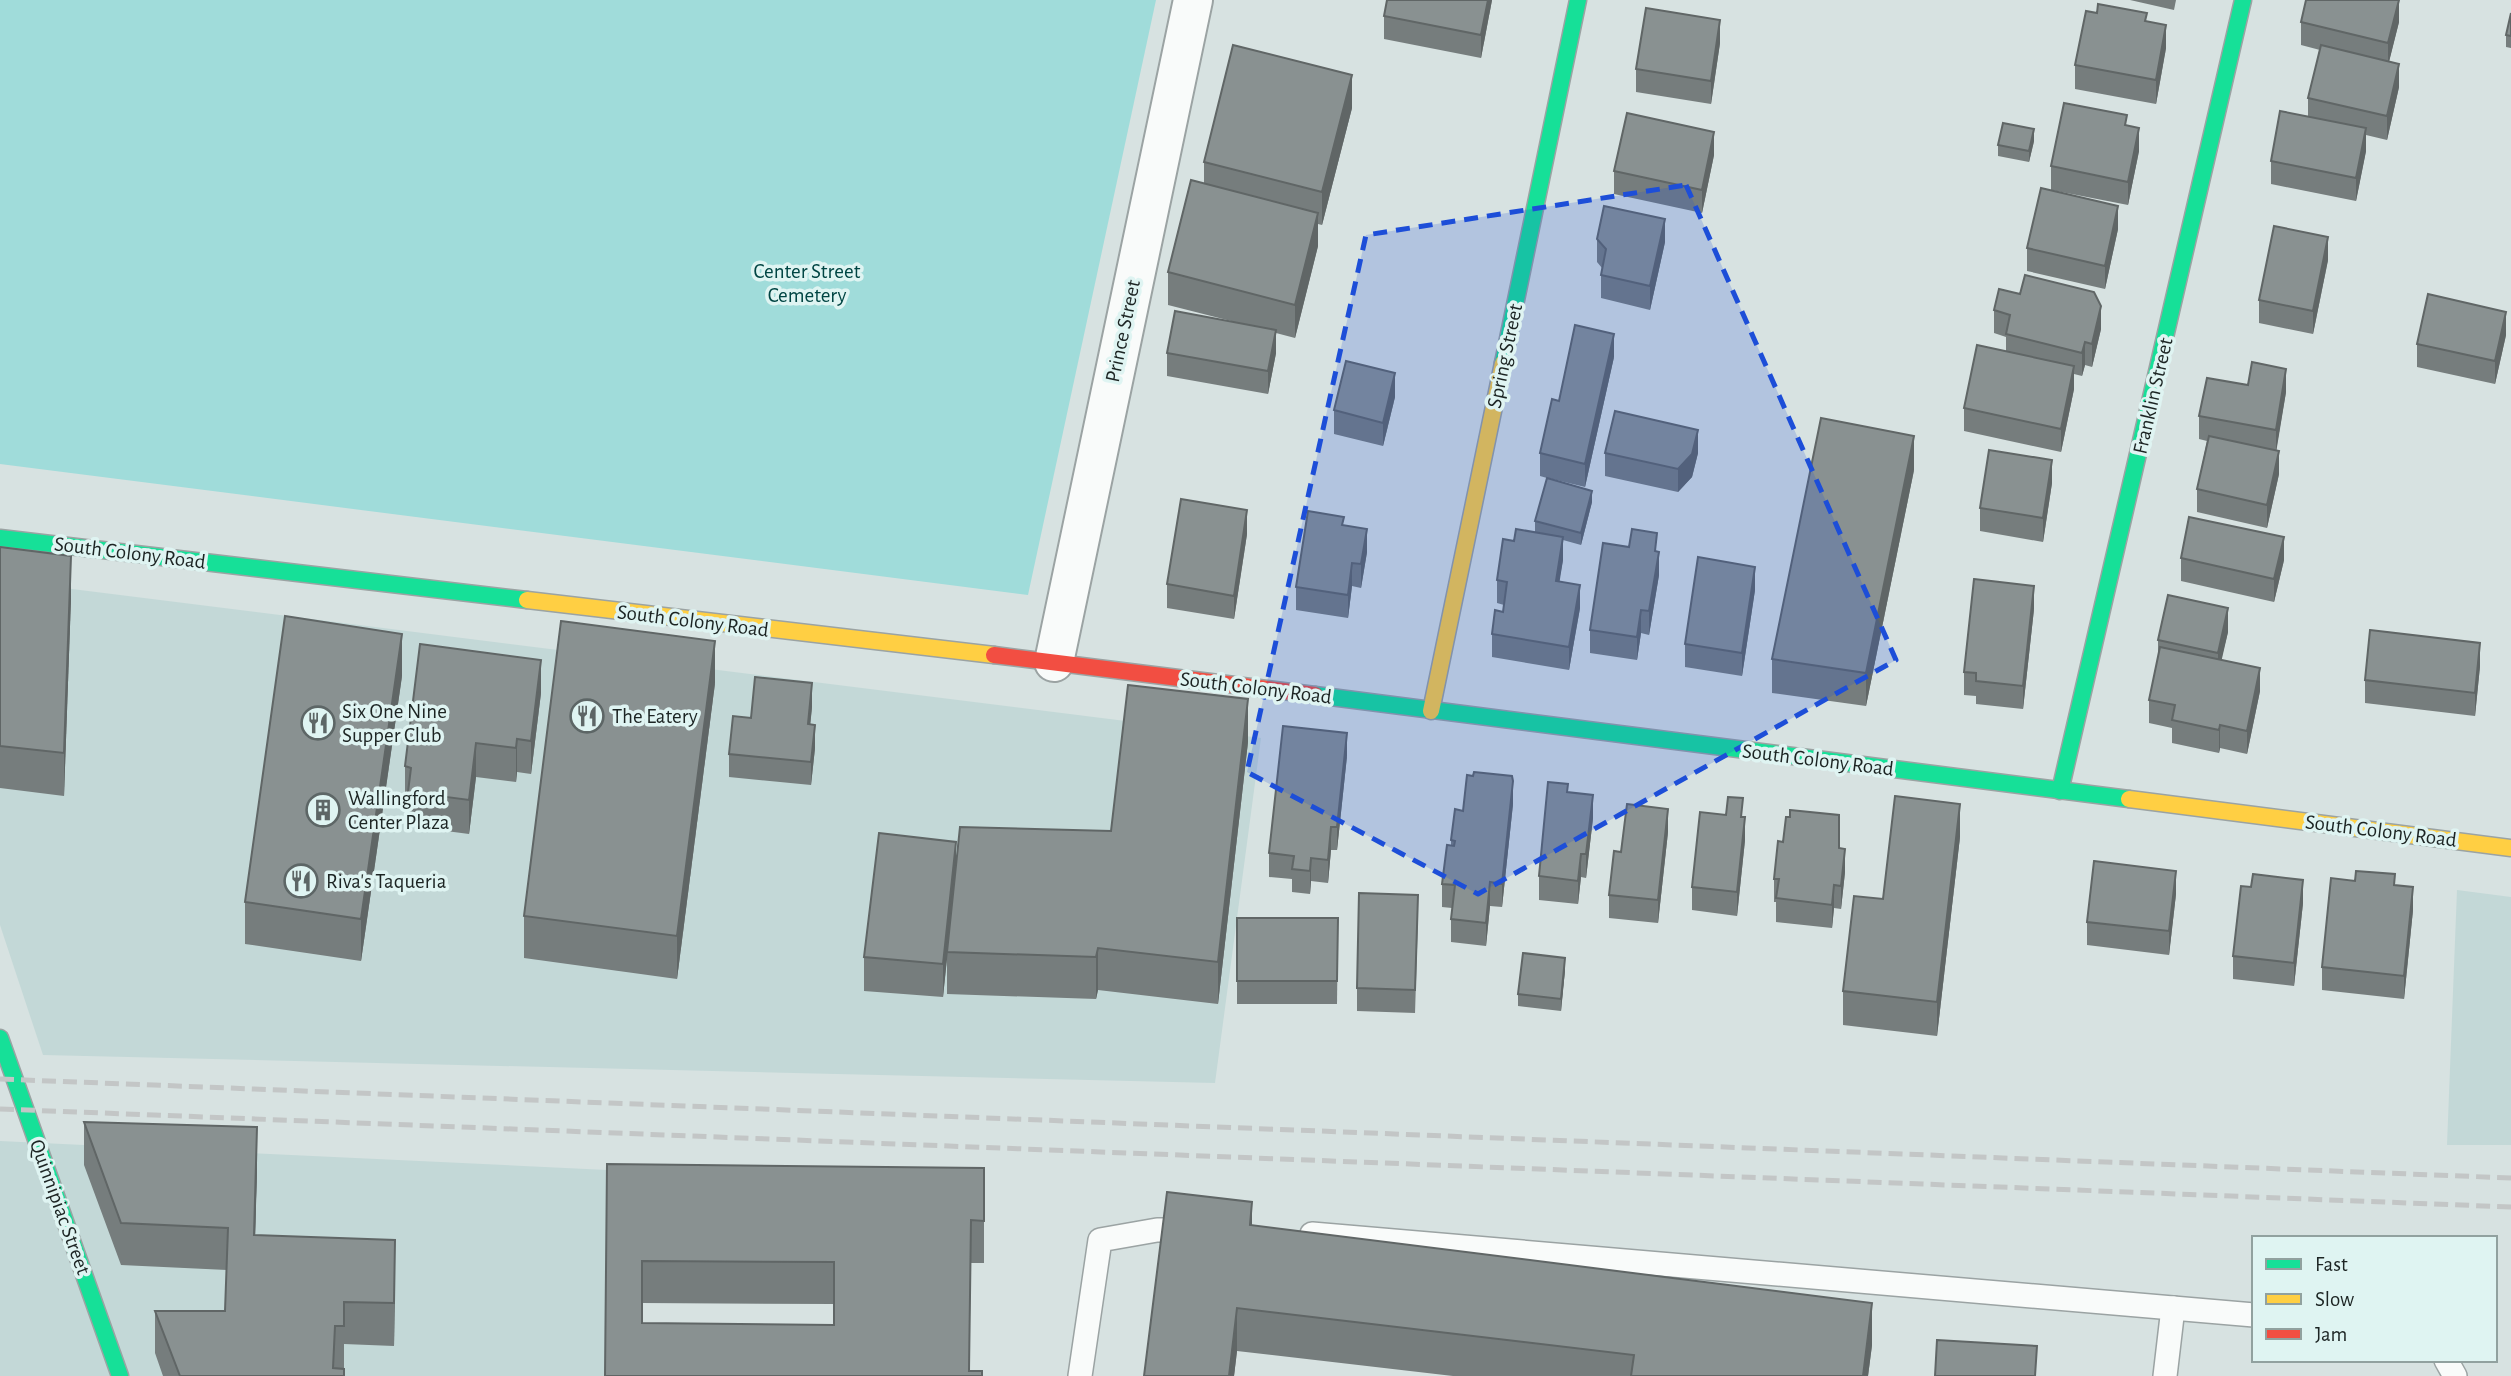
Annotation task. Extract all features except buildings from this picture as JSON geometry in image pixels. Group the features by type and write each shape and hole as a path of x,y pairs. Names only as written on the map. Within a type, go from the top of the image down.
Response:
{"main road":[{"name":"Spring Street","path":"1431,711 1578,0"},
{"name":"Franklin Street","path":"2060,791 2243,0"},
{"name":"South Colony Road","path":"0,538 1054,662 2511,848"},
{"name":"Quinnipiac Street","path":"0,1038 120,1376"}],"street":[{"name":"Prince Street","path":"1054,662 1193,0"}],"lane":[{"path":"1080,1376 1100,1240 1157,1230 1218,1229"},
{"path":"1283,1231 2252,1315"},
{"path":"2165,1376 2173,1308"}],"highlighted area":[{"path":"1686,185 1896,660 1478,894 1247,772 1366,235"}],"shaded area":[{"path":"0,580 1261,738 1215,1083 43,1055 0,925"},
{"path":"2457,890 2511,897 2511,1145 2447,1145"},
{"path":"0,1141 607,1170 605,1376 0,1376"}],"green space":[{"name":"Center Street Cemetery","path":"0,0 1156,0 1028,595 0,464"}],"railway":[{"path":"0,1079 2511,1178"},
{"path":"0,1109 2511,1207"}],"traffic: fast":[{"path":"1503,363 1578,0"},
{"path":"2060,791 2243,0"},
{"path":"0,538 527,600"},
{"path":"1315,695 2129,799"},
{"path":"0,1038 120,1376"}],"traffic: slow":[{"path":"1431,711 1503,363"},
{"path":"527,600 994,655"},
{"path":"2129,799 2511,848"}],"traffic: jam":[{"path":"994,655 1315,695"}],"place":[{"name":"The Eatery","path":"587,716"},
{"name":"Six One Nine Supper Club","path":"318,723"},
{"name":"Wallingford Center Plaza","path":"323,810"},
{"name":"Riva's Taqueria","path":"301,881"}]}
